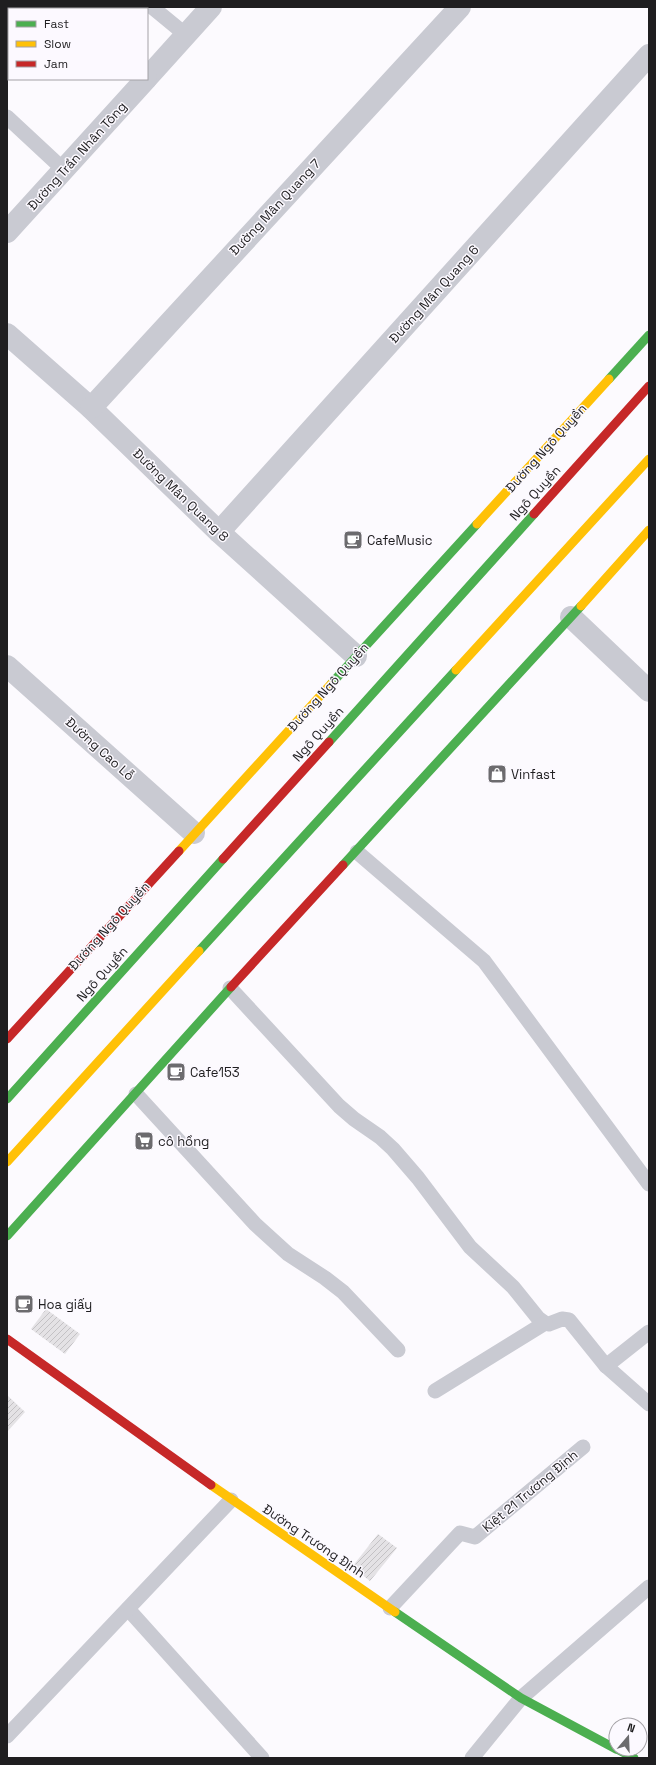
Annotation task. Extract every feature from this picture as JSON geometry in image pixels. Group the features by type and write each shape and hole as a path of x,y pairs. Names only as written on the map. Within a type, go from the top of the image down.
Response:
{"main road":[{"name":"Đường Ngô Quyền","path":"7,1039 649,335"},
{"name":"Ngô Quyền","path":"7,1099 649,386"},
{"path":"7,1162 649,459"},
{"path":"7,1236 230,988 571,617 647,537"},
{"name":"Đường Trương Định","path":"7,1339 231,1500 521,1698 608,1745"}],"street":[{"name":"Đường Trần Nhân Tông","path":"148,78 211,7"},
{"name":"Đường Mân Quang 7","path":"91,408 460,7"},
{"name":"Đường Mân Quang 6","path":"219,532 649,55"},
{"name":"Đường Trần Nhân Tông","path":"7,232 146,80"},
{"name":"Đường Mân Quang 8","path":"7,334 91,408 219,532 356,656"},
{"path":"571,617 649,691"},
{"name":"Đường Cao Lỗ","path":"11,678 194,833"}],"lane":[{"path":"152,7 186,35"},
{"path":"7,117 64,170"},
{"path":"356,852 484,961 649,1184"},
{"path":"230,988 339,1106 354,1119 380,1137 393,1149 418,1178 470,1247 513,1287 538,1318 549,1324 562,1319 569,1320 606,1366 649,1404"},
{"path":"136,1094 255,1224 288,1254 325,1278 343,1292 398,1350"},
{"path":"435,1391 545,1323"},
{"path":"606,1366 649,1332"},
{"name":"Kiệt 21 Trương Định","path":"390,1608 460,1533 475,1537 583,1447"},
{"path":"7,1736 231,1500"},
{"path":"472,1758 521,1698 649,1587"},
{"path":"128,1609 262,1758"}],"building":[{"path":"46,1309 80,1334 65,1354 31,1329"},
{"path":"7,1395 25,1412 7,1432"},
{"path":"378,1534 397,1548 370,1581 352,1567"}],"traffic: fast":[{"path":"609,379 649,335"},
{"path":"329,742 534,514"},
{"path":"331,684 477,524"},
{"path":"343,865 581,606"},
{"path":"199,951 456,670"},
{"path":"7,1099 223,859"},
{"path":"7,1236 231,987"},
{"path":"395,1612 521,1698 608,1745"}],"traffic: slow":[{"path":"477,524 609,379"},
{"path":"456,670 649,459"},
{"path":"581,606 649,530"},
{"path":"179,851 331,684"},
{"path":"7,1162 199,951"},
{"path":"211,1485 395,1612"}],"traffic: jam":[{"path":"534,514 649,386"},
{"path":"223,859 329,742"},
{"path":"7,1039 179,851"},
{"path":"231,987 343,865"},
{"path":"7,1339 211,1485"}],"place":[{"name":"CafeMusic","path":"353,540"},
{"name":"Vinfast","path":"497,774"},
{"name":"Cafe153","path":"176,1072"},
{"name":"cô hồng","path":"144,1141"},
{"name":"Hoa giấy","path":"24,1304"}]}
